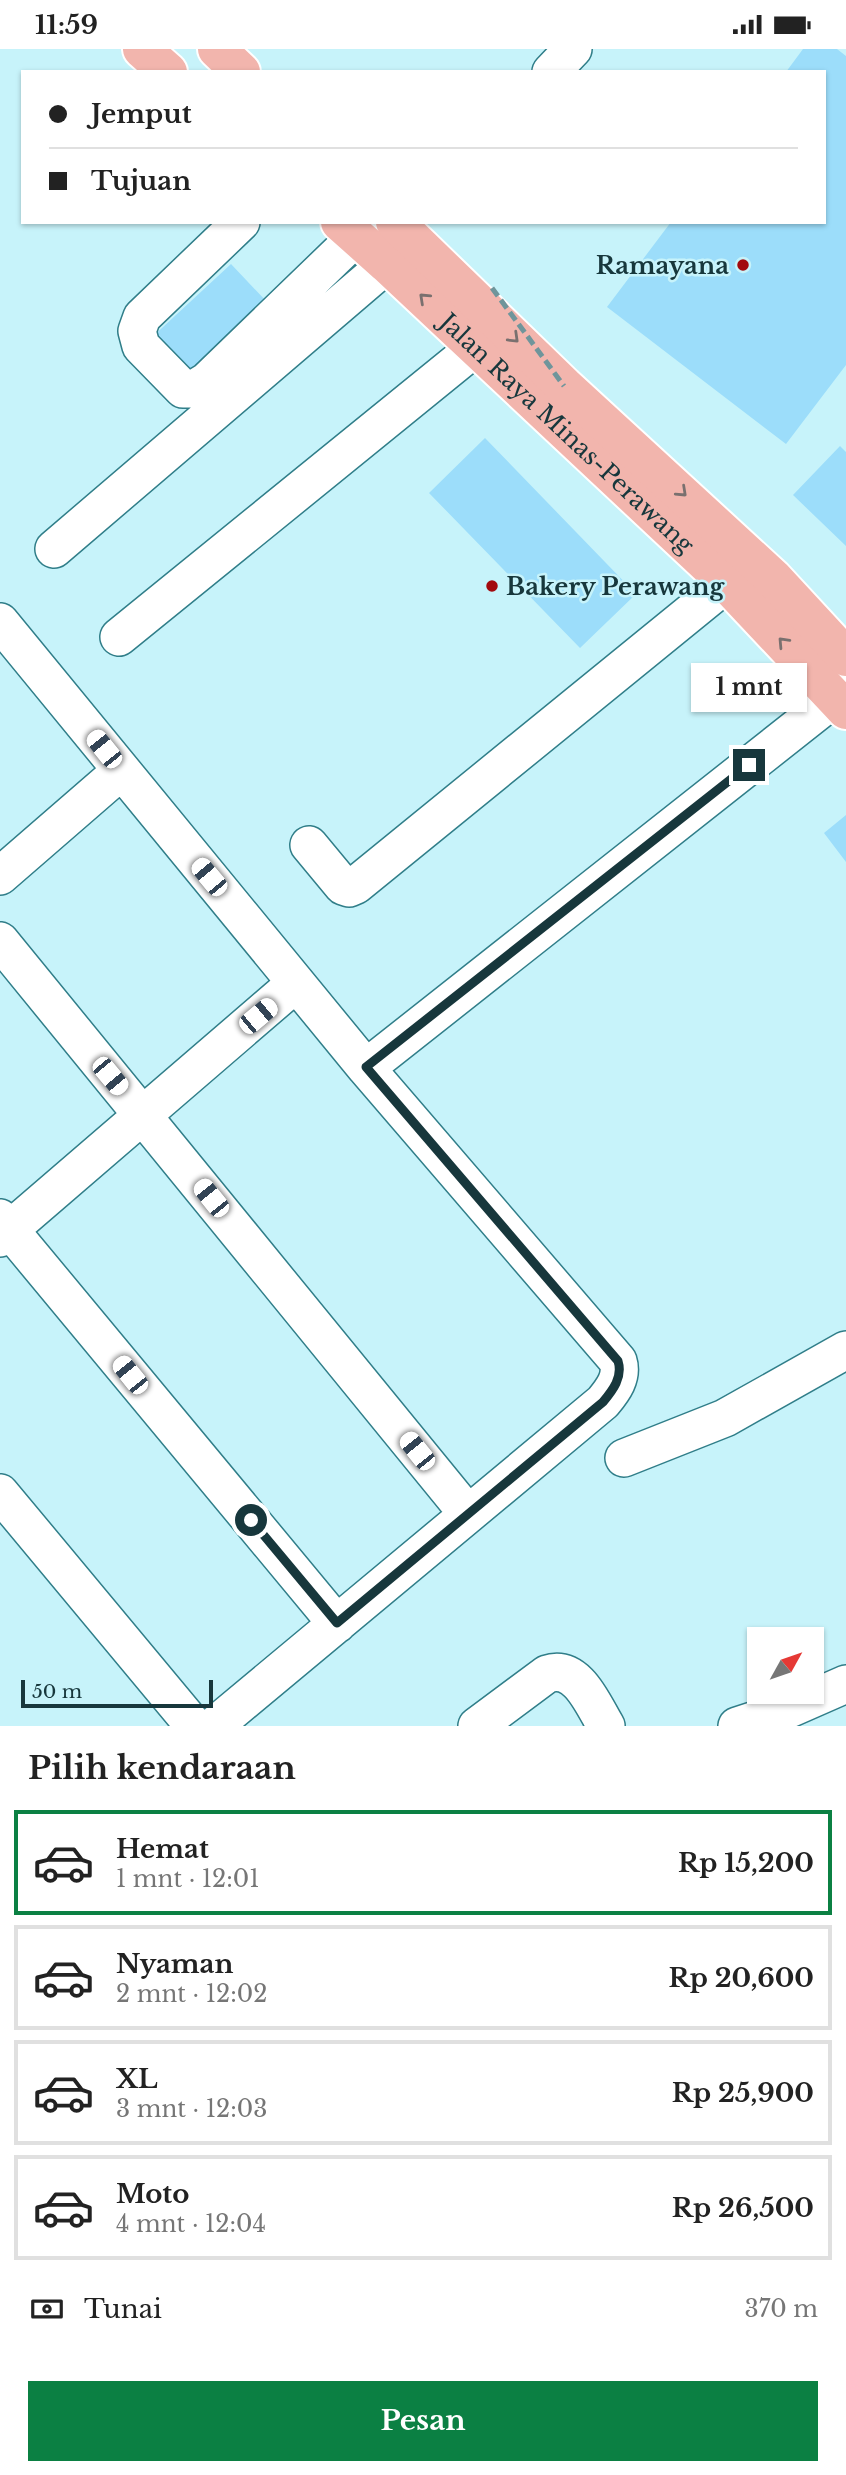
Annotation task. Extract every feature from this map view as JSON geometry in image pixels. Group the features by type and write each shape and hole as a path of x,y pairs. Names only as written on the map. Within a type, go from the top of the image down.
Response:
{"main road":[{"path":"142,49 165,70"},
{"path":"217,49 239,70"},
{"name":"Jalan Raya Minas-Perawang","path":"397,224 564,386 773,578 846,657"},
{"name":"Jalan Raya Minas-Perawang","path":"348,229 727,583 842,699"}],"street":[{"path":"553,70 573,49"},
{"path":"239,224 142,317 137,331 141,346 183,389 194,389 207,381 348,229"},
{"path":"54,549 387,264"},
{"path":"119,638 476,348"},
{"path":"309,845 343,886 349,888 356,885 727,583"},
{"path":"0,622 296,983 618,1361 620,1367 614,1389 603,1402 214,1726"},
{"path":"366,1067 842,699"},
{"path":"0,876 121,771"},
{"path":"0,941 468,1514"},
{"path":"296,983 3,1229 337,1623"},
{"path":"624,1458 725,1418 846,1350"},
{"path":"0,1493 194,1726"},
{"path":"477,1726 547,1674 557,1671 567,1674 580,1684 606,1726"},
{"path":"737,1726 789,1709 846,1683"}],"building":[{"name":"Ramayana","path":"803,49 837,49 846,56 846,365 786,444 607,307 669,224 826,224 826,70 787,70"},
{"path":"231,264 267,302 185,378 149,340"},
{"path":"485,438 636,594 580,648 429,493"},
{"path":"840,446 846,452 846,546 793,495"},
{"path":"846,815 846,862 824,833"}],"railway":[{"path":"492,288 564,386"}],"place":[{"name":"Ramayana","path":"743,265"},
{"name":"Bakery Perawang","path":"492,586"}],"route":[{"path":"251,1520 337,1623 603,1402 614,1389 620,1367 618,1361 366,1067 749,765"}]}
